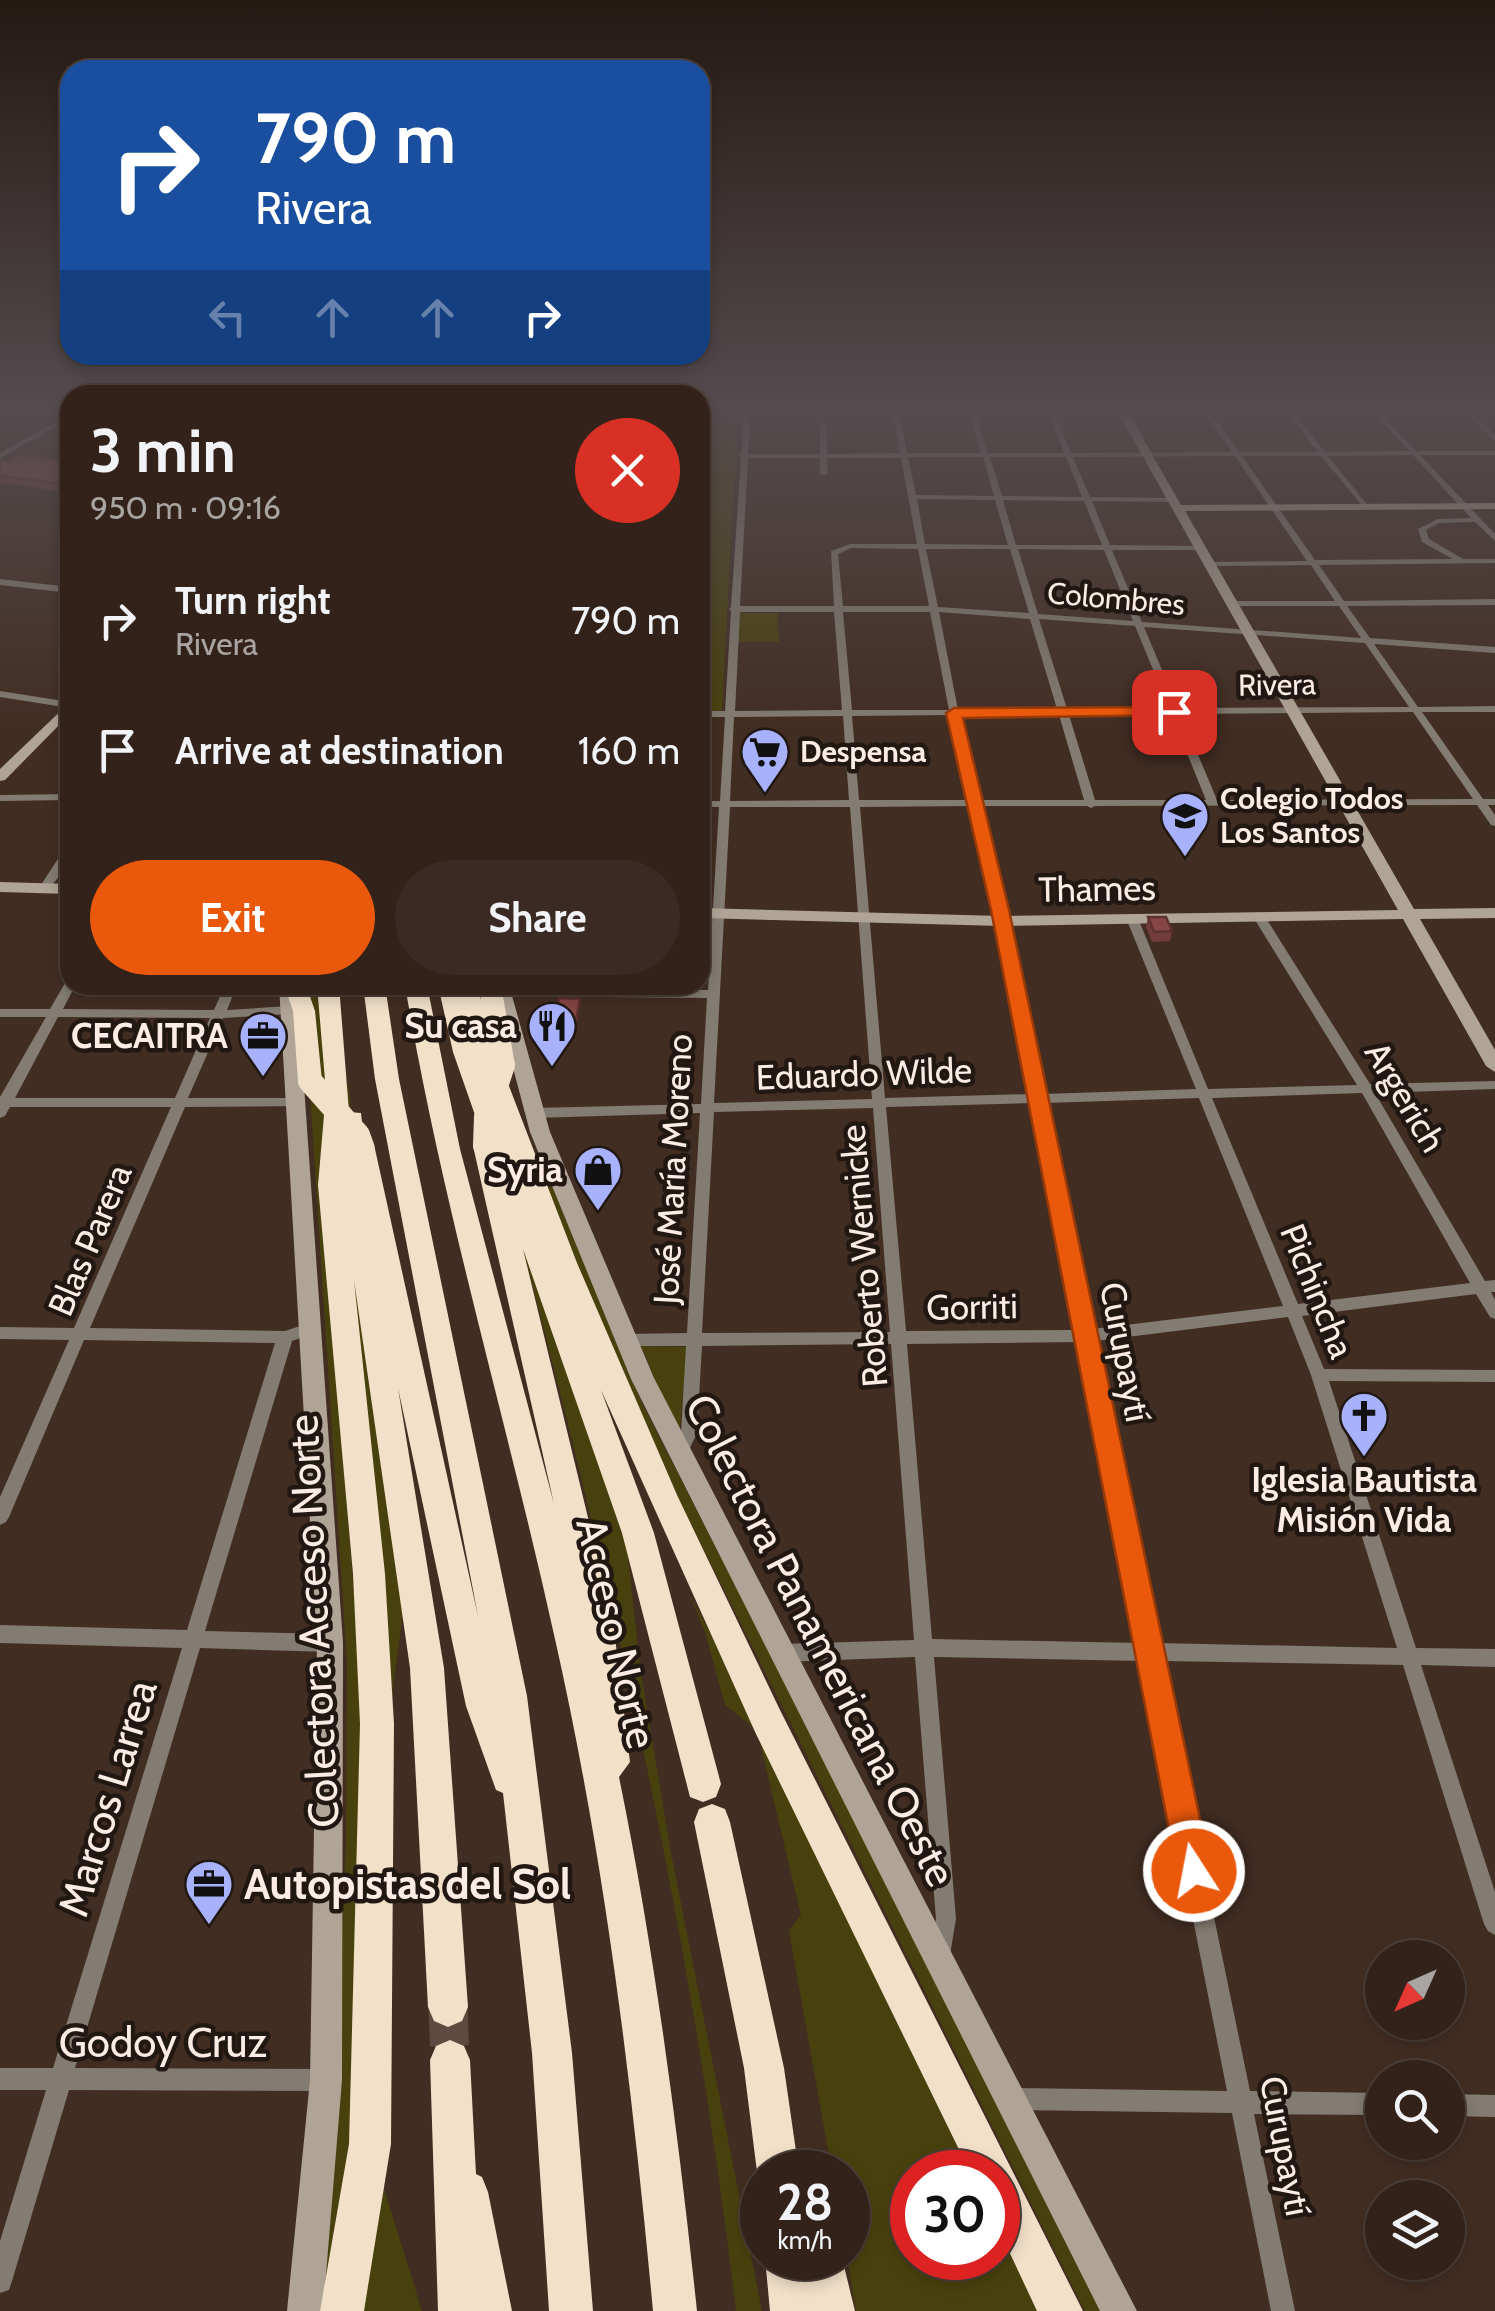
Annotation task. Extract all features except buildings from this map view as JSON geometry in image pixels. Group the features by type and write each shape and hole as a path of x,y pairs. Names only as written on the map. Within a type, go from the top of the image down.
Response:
{"highway":[{"name":"Colectora Acceso Norte","path":"329,995 338,1092 331,1185 369,1574 377,1724 370,2144 342,2311"},
{"path":"343,995 354,1083 351,1172 427,1668 448,2007"},
{"path":"376,995 391,1097 510,1696 552,2053 571,2311"},
{"name":"Acceso Norte","path":"418,995 441,1112 573,1642 627,1906 656,2116 675,2311"},
{"path":"451,995 465,1052 638,1533 703,1784"},
{"path":"469,995 479,1035 549,1225 645,1464 981,2150"},
{"path":"498,995 503,1065 486,1117 485,1145 597,1621 627,1906"},
{"path":"303,1092 358,1135 363,1150 458,1603 483,1706 523,1817"},
{"path":"712,1822 764,2068 775,2150"},
{"path":"450,2060 460,2311"},
{"path":"764,2068 789,2150"},
{"path":"454,2139 490,2311"},
{"path":"1020,2228 1061,2311"},
{"path":"789,2280 792,2311"},
{"path":"825,2280 833,2311"}],"street":[{"name":"José María Moreno","path":"710,900 724,805 739,515"},
{"name":"Curupaytí","path":"917,515 954,713 1002,921 1283,2311"},
{"path":"1001,515 1091,804"},
{"path":"1093,515 1136,626 1213,803"},
{"path":"1181,515 1495,1066"},
{"path":"1280,515 1495,823"},
{"path":"1472,515 1495,539"},
{"path":"1465,561 1435,548 1420,534 1438,521 1477,520"},
{"path":"923,547 1200,548"},
{"name":"Roberto Wernicke","path":"923,547 835,550 836,608 902,1337 946,1920 940,1957"},
{"path":"1210,564 1495,561"},
{"path":"0,582 60,589"},
{"path":"1233,604 1495,602"},
{"name":"Colombres","path":"733,610 935,608 1494,651"},
{"path":"0,694 60,701"},
{"name":"Rivera","path":"710,714 1495,708"},
{"path":"0,764 60,709"},
{"path":"0,777 60,711"},
{"path":"0,798 60,798"},
{"path":"710,804 1495,802"},
{"path":"0,887 56,888"},
{"name":"Thames","path":"710,913 1002,921 1495,913"},
{"name":"Argerich","path":"1258,915 1489,1287 1495,1314"},
{"name":"Pichincha","path":"1132,918 1319,1375 1495,1924"},
{"name":"José María Moreno","path":"679,1453 689,1433 712,994 710,954"},
{"path":"2,1105 64,995"},
{"name":"Blas Parera","path":"0,1517 83,1334 227,995"},
{"path":"0,1013 218,1014 284,995"},
{"path":"291,995 303,1092 330,1642 326,2080 305,2311"},
{"name":"Colectora Panamericana Oeste","path":"499,995 534,1113 626,1340 679,1453 1119,2311"},
{"name":"Eduardo Wilde","path":"534,1113 1495,1085"},
{"path":"2,1105 180,1102 303,1092"},
{"name":"Gorriti","path":"626,1340 1086,1336 1489,1287"},
{"path":"0,1334 285,1337 312,1328"},
{"name":"Marcos Larrea","path":"0,2281 285,1337"},
{"path":"1319,1375 1495,1376"},
{"path":"0,1634 330,1642"},
{"path":"782,1653 924,1648 1495,1658"},
{"name":"Godoy Cruz","path":"0,2079 326,2080"},
{"path":"1011,2099 1365,2104"},
{"path":"1465,2105 1495,2106"}],"shaded area":[{"path":"710,515 732,515 722,711 710,711"},
{"path":"739,613 778,613 779,642 735,642"},
{"path":"304,995 324,995 332,1089 319,1166 362,1690 362,2105 324,2292 346,1845 347,1662"},
{"path":"348,1080 403,1611 392,1697 341,1179"},
{"path":"533,1139 641,1401 1105,2311 1085,2311 1020,2181 1020,2150 1004,2150 673,1488 632,1400 546,1189 550,1187"},
{"path":"517,1227 625,1531 641,1673 671,1853 740,2200 740,2280 756,2280 762,2311 736,2311 697,2036 673,1900 617,1630"},
{"path":"641,1346 688,1347 680,1427 675,1426"},
{"path":"689,1594 725,1659 964,2150 890,2150 890,2280 1020,2280 1020,2263 1043,2311 856,2311 851,2280 870,2280 870,2150 828,2150 789,1931 801,1915 757,1730 725,1705 705,1632"},
{"path":"383,2185 422,2311 359,2311"}],"tunnel":[{"path":"448,2007 450,2060"}],"place":[{"name":"Despensa","path":"765,794"},
{"name":"Colegio Todos Los Santos","path":"1185,858"},
{"name":"Su casa","path":"552,1068"},
{"name":"CECAITRA","path":"263,1078"},
{"name":"Syria","path":"598,1212"},
{"name":"Iglesia Bautista Misión Vida","path":"1364,1458"},
{"name":"Autopistas del Sol","path":"209,1926"}],"route":[{"path":"1174,712 954,713 1000,910 1194,1871"}]}
